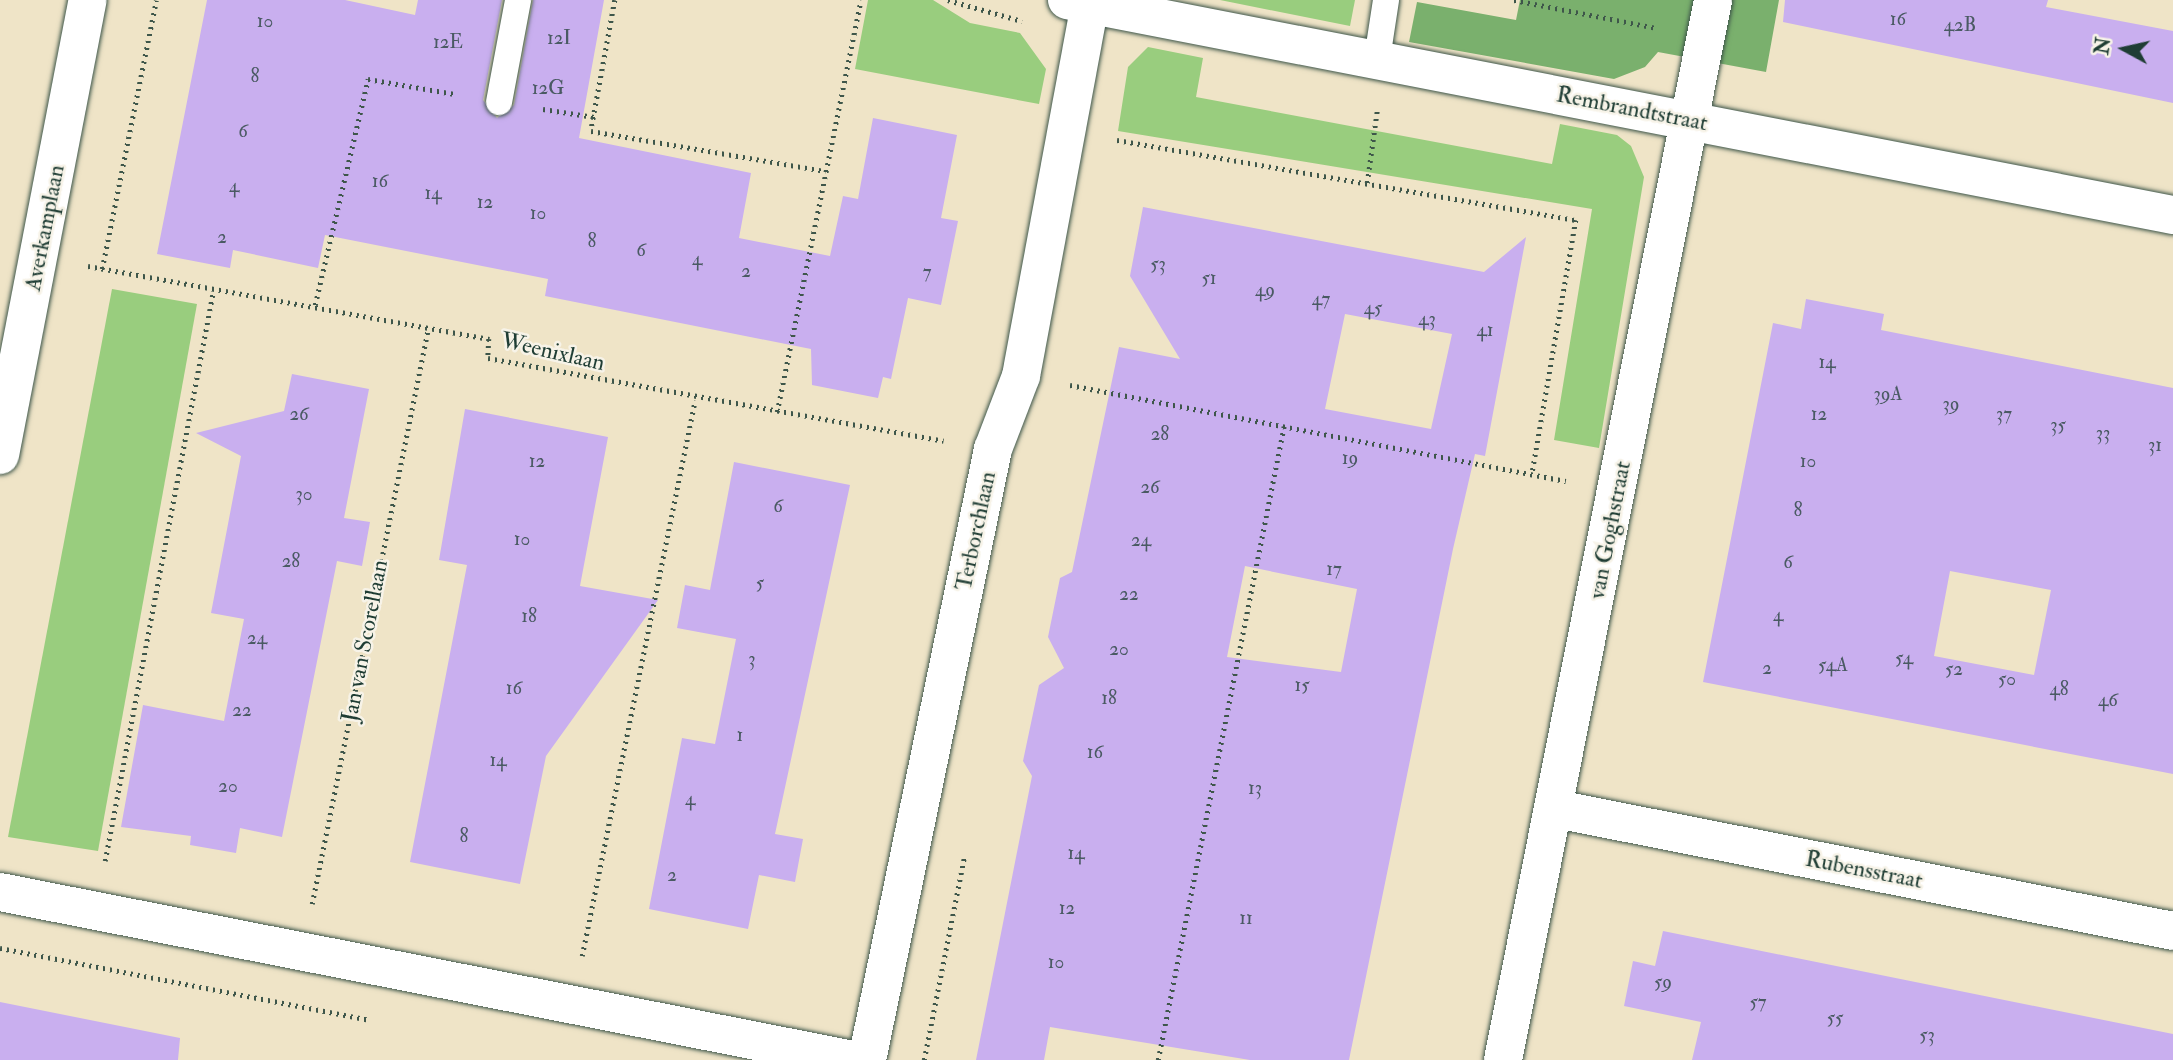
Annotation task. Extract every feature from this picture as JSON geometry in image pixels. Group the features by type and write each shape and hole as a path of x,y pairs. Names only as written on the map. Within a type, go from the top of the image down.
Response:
{"street":[{"name":"Averkamplaan","path":"0,455 41,255 88,0"},
{"name":"van Goghstraat","path":"1503,1060 1556,809 1713,0"},
{"name":"Rembrandtstraat","path":"1079,2 2173,215"},
{"name":"Terborchlaan","path":"867,1060 993,449 1021,376 1067,125 1079,2"},
{"name":"Rubensstraat","path":"1556,809 2173,931"},
{"path":"0,892 572,1009 853,1060"}],"lane":[{"path":"499,102 518,0"},
{"path":"1377,59 1386,0"}],"path":[{"path":"102,270 156,0"},
{"path":"615,0 591,131 826,171"},
{"path":"777,412 861,0"},
{"path":"948,0 987,16 1031,23"},
{"path":"1514,0 1706,37"},
{"path":"1367,183 1381,79 1377,59"},
{"path":"316,305 368,79 594,117"},
{"path":"1067,125 1076,133 1576,220 1532,474"},
{"name":"Weenixlaan","path":"41,255 213,292 316,305 489,339 488,358 695,400 993,449"},
{"path":"96,910 213,292"},
{"name":"Jan van Scorellaan","path":"303,953 428,329"},
{"path":"1021,376 1617,491"},
{"path":"572,1009 695,400"},
{"path":"1158,1060 1284,426"},
{"path":"0,948 376,1021"}],"green space":[{"path":"868,0 933,0 970,23 1020,33 1046,69 1039,104 855,69"},
{"path":"1220,0 1355,0 1350,26"},
{"path":"1520,0 1779,0 1766,72 1658,52 1645,67 1614,79 1409,42 1417,2 1516,20"},
{"path":"1148,47 1203,58 1196,97 1552,164 1560,124 1617,135 1631,146 1644,177 1599,448 1554,440 1592,209 1118,131 1128,67"},
{"path":"112,289 197,304 98,851 8,837"}],"building":[{"path":"207,0 345,0 415,15 418,0 502,0 483,100 497,118 514,105 533,0 604,0 579,138 751,173 739,238 830,256 843,196 858,199 873,118 957,135 941,218 958,221 941,305 908,298 891,379 883,377 878,398 812,385 811,349 545,296 548,279 325,235 318,268 233,250 230,268 157,254"},
{"path":"1785,0 2048,0 2046,7 2173,31 2173,103 1783,22"},
{"path":"1143,207 1484,272 1526,237 1485,456 1475,454 1453,549 1349,1060 1250,1060 1050,1027 1044,1060 976,1060 1032,776 1023,761 1039,685 1064,668 1048,637 1060,578 1072,572 1119,347 1180,359 1130,276","holes":["1345,314 1452,334 1431,429 1325,409","1245,566 1357,589 1341,672 1227,657"]},
{"path":"1806,299 1884,314 1881,330 2173,388 2173,774 1703,682 1773,323 1801,329","holes":["1950,571 2051,590 2034,675 1934,656"]},
{"path":"292,374 369,389 344,518 370,522 362,566 337,561 282,837 240,828 236,853 190,845 191,836 121,827 143,705 224,721 244,619 211,613 241,456 196,433 284,411"},
{"path":"465,409 608,437 580,586 658,600 546,756 520,884 410,862 467,565 439,560"},
{"path":"734,462 850,485 775,834 803,839 795,882 759,875 748,929 649,909 682,738 715,744 736,639 677,628 685,585 710,590"},
{"path":"1663,931 2173,1034 2173,1060 1692,1060 1701,1022 1624,1006 1633,961 1655,966"},
{"path":"0,1002 180,1038 178,1060 0,1060"}]}
